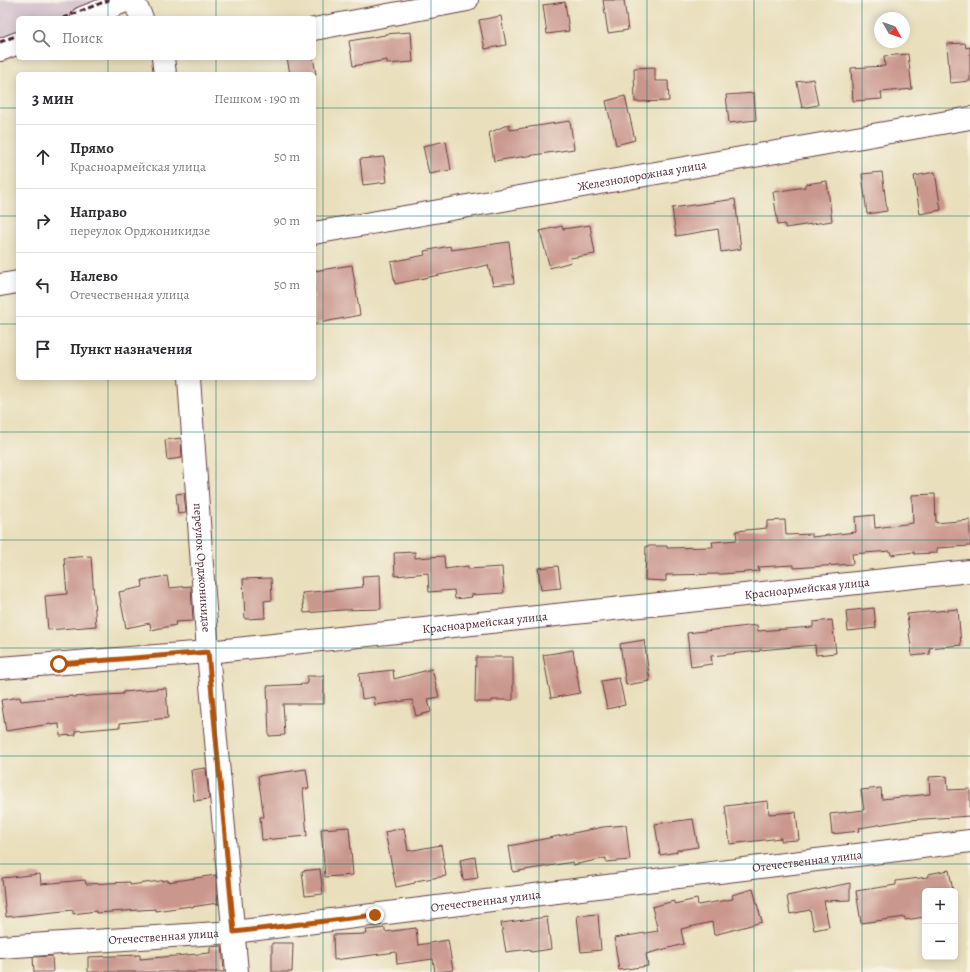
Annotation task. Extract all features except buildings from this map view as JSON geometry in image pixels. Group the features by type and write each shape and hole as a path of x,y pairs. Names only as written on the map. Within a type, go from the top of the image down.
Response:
{"street":[{"path":"87,16 128,0"},
{"path":"133,0 141,16"},
{"path":"316,29 467,0"},
{"path":"0,50 16,44"},
{"path":"164,60 165,72"},
{"name":"Железнодорожная улица","path":"316,233 970,118"},
{"path":"0,285 16,282"},
{"name":"переулок Орджоникидзе","path":"189,380 208,652 237,972"},
{"name":"Красноармейская улица","path":"0,668 208,652 970,572"},
{"name":"Отечественная улица","path":"0,947 234,932 970,841"}],"shaded area":[{"path":"0,0 130,0 90,16 16,16 16,46 0,52"}],"railway":[{"path":"68,16 109,0"},
{"path":"0,42 16,36"}],"route":[{"path":"59,664 208,652 234,932 375,915"}]}
